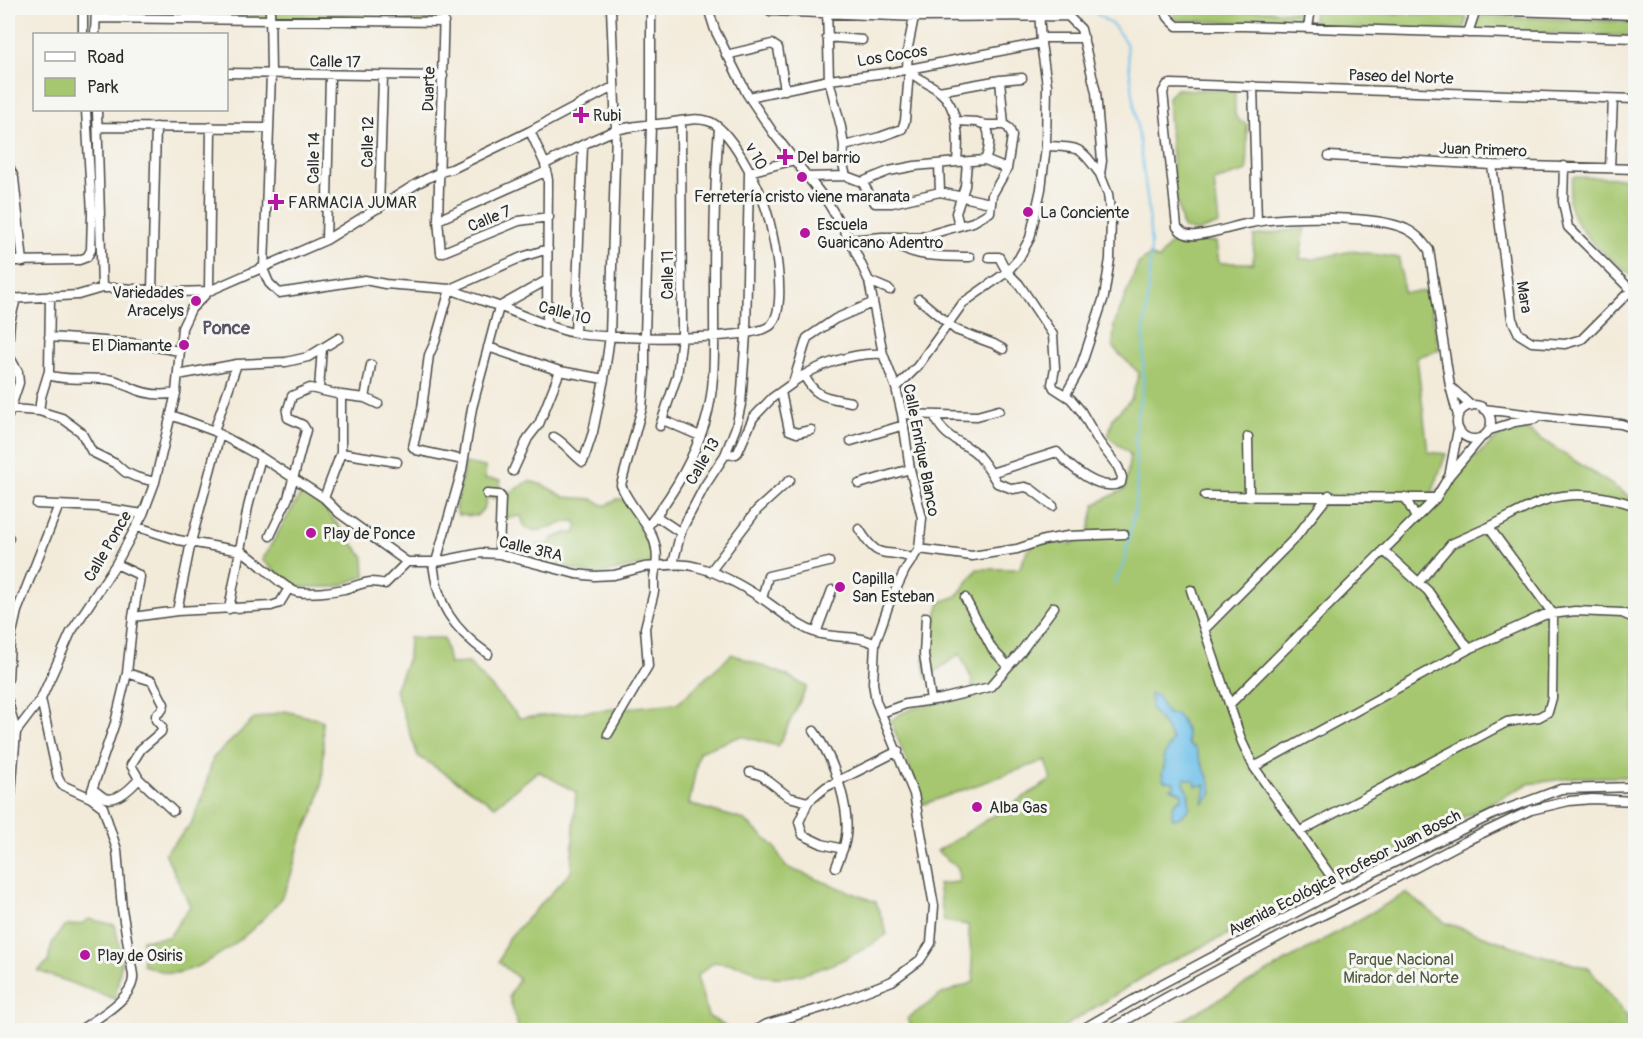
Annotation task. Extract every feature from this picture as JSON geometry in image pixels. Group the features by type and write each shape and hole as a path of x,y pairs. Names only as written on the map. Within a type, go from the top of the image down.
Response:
{"street":[{"path":"83,8 84,33"},
{"path":"95,33 96,8"},
{"path":"270,8 271,74 263,269 269,283 279,292 365,280 385,284 450,289 522,257 548,249"},
{"name":"Duarte","path":"442,254 438,220 444,8"},
{"path":"554,437 583,462 593,432 610,336 616,130 611,8"},
{"path":"608,734 648,666 645,628 654,592 658,556 648,526 621,485 642,408 645,373 651,125 651,8"},
{"name":"Calle Enrique Blanco","path":"708,8 726,55 749,97 828,203 850,240 868,281 883,354 896,388 910,469 922,511 921,543 889,604 876,644 873,683 876,701 914,794 934,906 931,943 920,960 892,981 828,1006 767,1024 756,1030"},
{"path":"766,8 770,11 871,11 916,17 1039,12 1068,16 1081,29 1096,92 1102,161 1100,174"},
{"path":"844,146 902,129 905,121 908,47 916,17 922,8"},
{"path":"1167,8 1166,13 1169,19 1177,26 1635,38"},
{"path":"1308,28 1311,8"},
{"path":"1420,8 1588,10 1635,15"},
{"path":"1468,33 1476,9"},
{"path":"826,11 829,80 844,146 843,165 846,176"},
{"path":"896,388 916,367 963,303 1007,272 1019,258 1030,238 1041,189 1046,146 1047,85 1039,12"},
{"path":"96,18 444,22"},
{"path":"827,37 862,40"},
{"name":"Los Cocos","path":"749,97 829,80 908,71 1041,40 1084,38"},
{"path":"726,55 772,44 778,48 784,90"},
{"path":"908,71 939,91 952,106 956,121 957,162"},
{"name":"Calle 17","path":"228,73 443,76"},
{"name":"Calle 14","path":"327,240 330,76"},
{"name":"Calle 12","path":"379,208 383,76"},
{"path":"939,91 1022,78"},
{"path":"850,240 921,237 984,217 990,212 990,203 1000,177 1007,169 1012,136 1006,126 1000,80"},
{"name":"Paseo del Norte","path":"1257,222 1196,235 1187,234 1177,227 1163,92 1167,85 1635,99"},
{"path":"1253,86 1257,222 1306,217 1375,221 1404,227 1418,235 1429,250 1450,386 1458,416 1458,429 1449,476"},
{"path":"8,346 12,298 78,295 102,288 208,291 327,240 440,172 452,169 530,132 613,87"},
{"path":"1610,168 1613,99"},
{"path":"8,261 79,260 87,257 91,250 92,213 86,111"},
{"path":"97,111 102,288"},
{"name":"v 10","path":"438,220 546,168 616,130 695,118 711,121 739,151 765,204 771,227 779,296 777,314 770,325 760,331 746,334 714,336"},
{"name":"Calle 11","path":"681,121 682,336 677,376 661,423 700,436"},
{"path":"956,121 1006,126"},
{"path":"985,160 990,142 986,125"},
{"path":"98,127 268,128"},
{"path":"152,291 156,127"},
{"path":"208,291 211,127"},
{"path":"648,526 681,477 706,422 714,336 716,169 719,128"},
{"path":"530,132 546,168 549,217 547,325"},
{"path":"575,333 583,146"},
{"path":"1046,146 1072,147 1084,152 1100,174 1108,194 1111,219 1110,258 1104,297 1080,369 1066,394"},
{"name":"Juan Primero","path":"1329,156 1492,165 1635,169"},
{"path":"749,172 795,160"},
{"path":"862,182 889,171 957,162 985,160 1007,169"},
{"path":"959,225 956,213 965,186 967,162"},
{"path":"8,164 14,178 12,189 23,262"},
{"path":"939,164 940,192"},
{"name":"Mara","path":"1492,165 1512,319 1519,334 1532,342 1565,344 1582,339 1633,293"},
{"path":"1564,166 1563,202 1568,227 1633,293"},
{"name":"Calle 13","path":"674,564 681,533 704,487 725,455 736,427 743,394 749,172"},
{"path":"808,177 846,176 862,182 875,203 892,203 940,192 990,203"},
{"name":"Calle 7","path":"442,254 519,222 549,217"},
{"path":"888,237 892,242 918,253 970,257"},
{"path":"989,257 999,257 1007,272 1019,284 1053,334 1052,384 1054,388 1066,394 1081,411 1099,442 1118,467 1122,477 1121,483 1116,486 1096,481 1065,461 1057,452 991,473"},
{"path":"488,654 459,630 442,605 435,582 434,562 450,517 472,408 499,307 547,279"},
{"path":"868,281 890,290"},
{"path":"450,289 429,355 422,408 413,447 416,450 463,460"},
{"name":"Calle 10","path":"450,289 575,333 645,337 714,336"},
{"name":"Calle Ponce","path":"16,732 41,699 71,632 138,527 155,482 176,393 182,328 191,309 208,291"},
{"path":"39,411 48,375 51,296"},
{"path":"919,299 956,330 994,344 1003,350"},
{"path":"793,383 807,338 835,319 872,303"},
{"path":"49,337 131,343 180,351"},
{"path":"178,375 237,364 286,362 308,357 339,338"},
{"path":"488,347 560,372 604,379"},
{"path":"319,389 322,348"},
{"path":"725,455 738,452 753,418 781,392 804,375 851,358 872,353 883,354"},
{"path":"8,354 18,372 19,383 9,412 39,411 62,418 81,432 92,452 136,477 155,482"},
{"path":"177,611 217,432 237,364"},
{"path":"366,398 371,365"},
{"path":"513,471 528,438 539,424 560,372"},
{"path":"48,375 57,378 116,380 132,388 157,394 176,393"},
{"path":"804,375 815,392 821,396 851,402"},
{"path":"1450,386 1471,406 1621,424 1635,429"},
{"path":"270,536 284,510 306,430 303,425 288,418 286,412 292,396 310,387 341,395 366,398 378,404"},
{"path":"781,392 789,430 797,433 811,430"},
{"path":"324,498 341,453 341,395"},
{"path":"1458,416 1463,409 1471,406"},
{"path":"1484,408 1491,420 1490,430"},
{"path":"902,414 977,416 999,410"},
{"path":"138,527 191,543 241,551 250,555 289,588 299,592 347,589 370,580 385,584 407,561 347,519 324,498 261,458 217,432 171,415"},
{"path":"934,415 945,433 982,459 997,483 1012,489 1025,487 1031,489 1053,506"},
{"path":"1230,704 1436,498 1449,476 1490,430 1531,419 1556,418"},
{"path":"851,441 904,425"},
{"path":"1458,429 1467,438 1480,439"},
{"path":"1248,437 1249,495"},
{"path":"341,453 398,462"},
{"path":"229,609 248,507 261,458"},
{"path":"859,484 910,469"},
{"path":"710,572 757,510 790,480"},
{"path":"487,494 501,497 499,554"},
{"path":"1205,496 1329,495 1436,498"},
{"path":"1205,629 1295,538 1329,495"},
{"path":"1419,582 1451,544 1546,500 1561,496 1597,496 1635,506"},
{"path":"1405,497 1416,518"},
{"path":"37,504 97,507 143,514"},
{"path":"8,679 10,642 17,611 59,505"},
{"path":"656,516 681,533"},
{"path":"1301,831 1507,722 1539,717 1548,712 1552,698 1552,614 1490,527"},
{"path":"859,529 868,543 880,554 905,555 914,559"},
{"path":"919,549 972,556 1025,548 1044,540 1082,534 1124,534"},
{"path":"1383,550 1428,591 1469,649"},
{"name":"Calle 3RA","path":"407,561 434,562 481,553 499,554 576,574 594,576 674,564 697,567 762,598 816,633"},
{"path":"762,598 768,576 829,562"},
{"path":"92,794 115,723 127,673 140,577 116,564"},
{"path":"133,617 177,611 271,606 280,603 289,588"},
{"path":"832,590 816,633 864,639 876,644"},
{"path":"1191,590 1242,742 1254,767 1340,889"},
{"path":"965,598 992,649 1008,666"},
{"path":"881,712 906,704 990,687 1054,607"},
{"path":"8,614 17,611"},
{"path":"1254,767 1469,649 1544,615 1575,611 1623,613 1635,619"},
{"path":"926,617 924,656 931,700"},
{"path":"127,673 152,681 164,704 162,710 156,715 156,720 162,727 160,732 141,749 131,765 139,779 173,811"},
{"path":"41,699 58,778 62,785 92,794 103,807 117,850 122,909 133,983 129,993 80,1030"},
{"path":"8,701 16,732 8,806"},
{"path":"814,730 839,782 843,798 847,828 843,849 836,867"},
{"path":"843,849 822,844 803,835 799,822 808,801 826,788 898,751"},
{"path":"750,772 762,776 789,797 808,801"},
{"path":"92,794 96,791 104,798 117,797 139,779"},
{"name":"Avenida Ecológica Profesor Juan Bosch","path":"1081,1030 1154,988 1340,889 1496,813 1550,792 1577,788 1635,787"},
{"name":"Avenida Ecológica Profesor Juan Bosch","path":"1109,1030 1288,933 1531,810 1559,803 1592,799 1635,801"}],"green space":[{"path":"97,8 270,8 270,19 98,18"},
{"path":"274,8 439,8 439,16 426,22 274,20"},
{"path":"1172,8 1306,12 1303,25 1175,20"},
{"path":"1314,11 1467,18 1465,28 1461,30 1312,28"},
{"path":"1480,16 1635,22 1635,36 1474,31"},
{"path":"1176,89 1235,91 1235,115 1239,121 1247,124 1247,171 1214,181 1219,224 1196,232 1183,228 1174,189 1168,97"},
{"path":"1573,177 1626,178 1626,198 1635,197 1635,278 1594,244 1577,223 1569,200"},
{"path":"1305,228 1300,259 1313,259 1352,251 1399,258 1404,293 1428,291 1439,350 1417,357 1428,452 1446,454 1431,496 1515,422 1635,500 1635,777 1576,777 1528,784 1330,886 1161,966 1059,1030 913,1030 907,1019 942,994 974,982 968,925 944,921 938,884 959,882 958,868 937,851 1051,780 1046,760 924,804 891,722 897,716 916,708 972,698 972,680 960,654 926,678 924,658 940,602 957,596 977,569 1019,569 1027,551 1038,541 1072,544 1089,531 1095,504 1125,489 1130,454 1108,437 1113,418 1131,399 1139,373 1113,348 1114,325 1138,264 1150,255 1159,260 1171,243 1185,240 1216,242 1219,263 1253,263 1254,236"},
{"path":"465,463 485,467 485,479 501,480 499,489 511,492 529,481 543,485 565,497 592,499 603,505 617,499 625,499 649,534 655,562 595,575 535,560 538,545 550,544 551,539 567,533 576,533 575,521 538,530 525,528 521,516 508,518 502,513 500,498 486,498 485,507 477,516 458,515 455,508"},
{"name":"Play de Ponce","path":"302,492 308,492 315,497 364,557 365,576 336,587 294,587 262,560"},
{"path":"409,638 444,638 449,664 469,663 520,718 678,703 732,654 788,676 807,687 778,746 741,736 699,752 689,804 744,820 774,846 786,867 876,902 887,934 845,959 792,976 762,975 746,967 714,962 697,976 708,1016 731,1030 519,1030 509,996 519,979 499,962 507,940 571,872 576,792 538,771 495,806 418,756 395,690 408,658"},
{"path":"285,711 322,720 323,775 319,799 301,839 285,891 266,916 251,930 217,956 199,966 183,972 169,973 143,965 142,940 169,937 190,906 165,853 191,824 204,792 213,758 254,719"},
{"name":"Parque Nacional Mirador del Norte","path":"1406,893 1446,923 1533,953 1589,968 1627,1016 1628,1030 1165,1030"},
{"name":"Play de Osiris","path":"89,919 115,925 122,959 115,999 38,971 48,962 52,943 64,926 81,924"}],"water":[{"path":"1150,694 1159,697 1168,714 1176,714 1184,724 1188,744 1196,749 1211,787 1212,793 1203,804 1206,785 1196,786 1195,781 1185,778 1184,783 1188,791 1190,807 1182,816 1174,819 1172,816 1174,803 1182,798 1182,793 1171,788 1174,787 1174,782 1164,781 1162,774 1165,762 1163,758 1172,740 1151,709"}],"waterway":[{"path":"1088,8 1114,26 1126,43 1148,204 1151,246 1144,328 1143,389 1137,414 1135,438 1137,482 1135,508 1123,567 1114,583"}],"place":[{"name":"Rubi","path":"581,115"},
{"name":"Del barrio","path":"785,157"},
{"name":"Ferretería cristo viene maranata","path":"802,177"},
{"name":"FARMACIA JUMAR","path":"276,202"},
{"name":"La Conciente","path":"1028,212"},
{"name":"Escuela Guaricano Adentro","path":"805,233"},
{"name":"Variedades Aracelys","path":"196,301"},
{"name":"El Diamante","path":"184,345"},
{"name":"Play de Ponce","path":"311,533"},
{"name":"Capilla San Esteban","path":"840,587"},
{"name":"Alba Gas","path":"977,807"},
{"name":"Play de Osiris","path":"85,955"}],"district":[{"name":"Ponce","path":"226,328"}]}
